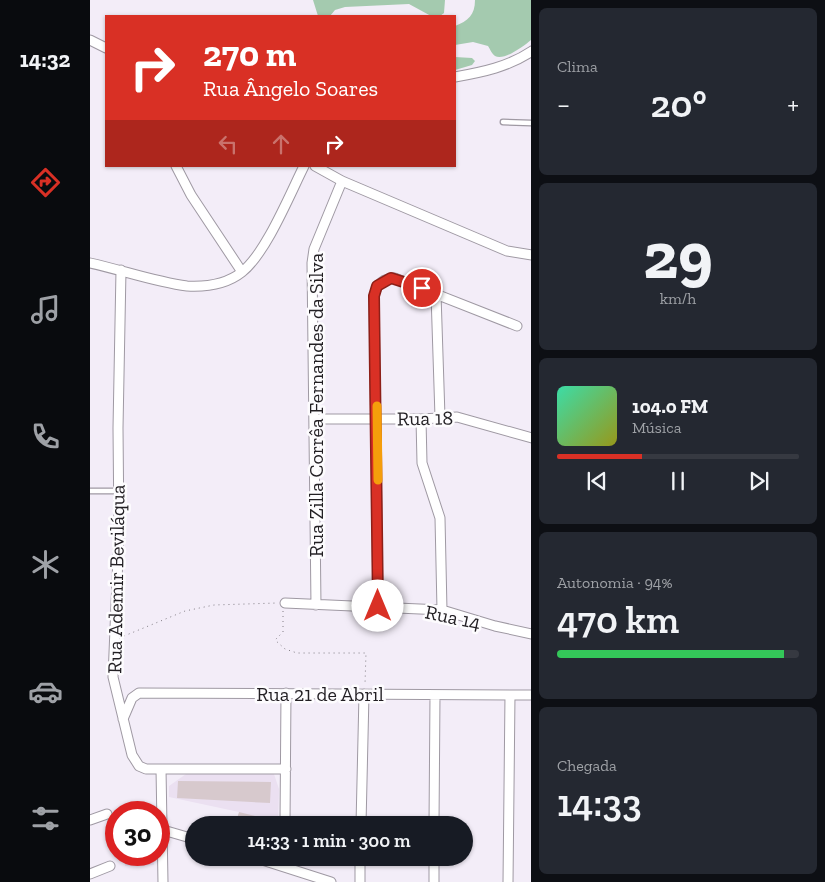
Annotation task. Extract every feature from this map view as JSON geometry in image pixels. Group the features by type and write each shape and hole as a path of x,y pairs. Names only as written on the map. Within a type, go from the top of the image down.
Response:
{"street":[{"path":"90,40 105,48"},
{"path":"456,77 492,71 518,60 531,51"},
{"path":"177,167 191,195 242,272"},
{"path":"90,263 165,282 198,286 226,281 242,272 255,258 303,167"},
{"path":"317,167 342,181 507,251 531,255"},
{"name":"Rua Zilla Corrêa Fernandes da Silva","path":"316,605 312,264 314,249 342,181"},
{"name":"Rua Ademir Beviláqua","path":"121,270 119,492 113,678 134,761 142,768 162,770 286,769"},
{"path":"378,606 374,296 377,286 382,281 395,278 517,326"},
{"path":"436,294 440,417"},
{"name":"Rua 18","path":"315,419 421,419 440,417 472,420 531,438"},
{"path":"421,419 422,463 440,518 442,610"},
{"name":"Rua 14","path":"283,606 378,606 442,610 486,624 531,634"},
{"name":"Rua 21 de Abril","path":"123,719 132,698 139,693 531,694"},
{"path":"285,816 286,693"},
{"path":"361,816 364,694"},
{"path":"434,816 435,695"},
{"path":"508,882 510,695"},
{"path":"162,770 163,801"},
{"path":"90,820 105,815"},
{"path":"170,832 185,836"},
{"path":"90,874 110,866"},
{"path":"163,866 163,882"},
{"path":"293,866 331,882"},
{"path":"360,866 360,882"},
{"path":"434,866 434,882"}],"lane":[{"path":"503,122 531,123"},
{"path":"90,491 119,492"}],"path":[{"path":"114,639 144,630 184,611 214,605 248,602 280,603 283,606 283,632 275,640 288,651 366,654 364,694"}],"shaded area":[{"path":"186,774 274,774 279,789 278,816 243,816 239,812 169,797 169,786"}],"green space":[{"path":"313,0 445,0 444,13 441,15 429,15 409,4 345,7 335,10 331,15 318,15"},
{"path":"475,0 531,0 531,40 514,52 499,57 494,55 488,46 473,42 456,45 456,26 470,17 474,10"},
{"path":"456,57 472,58 475,61 472,65 456,70"}],"building":[{"path":"178,781 271,782 270,803 177,798"},
{"path":"239,812 255,816 238,816"}],"slow traffic":[{"path":"377,406 378,480"}],"route":[{"path":"378,606 374,296 377,286 382,281 391,278 422,288"}]}
